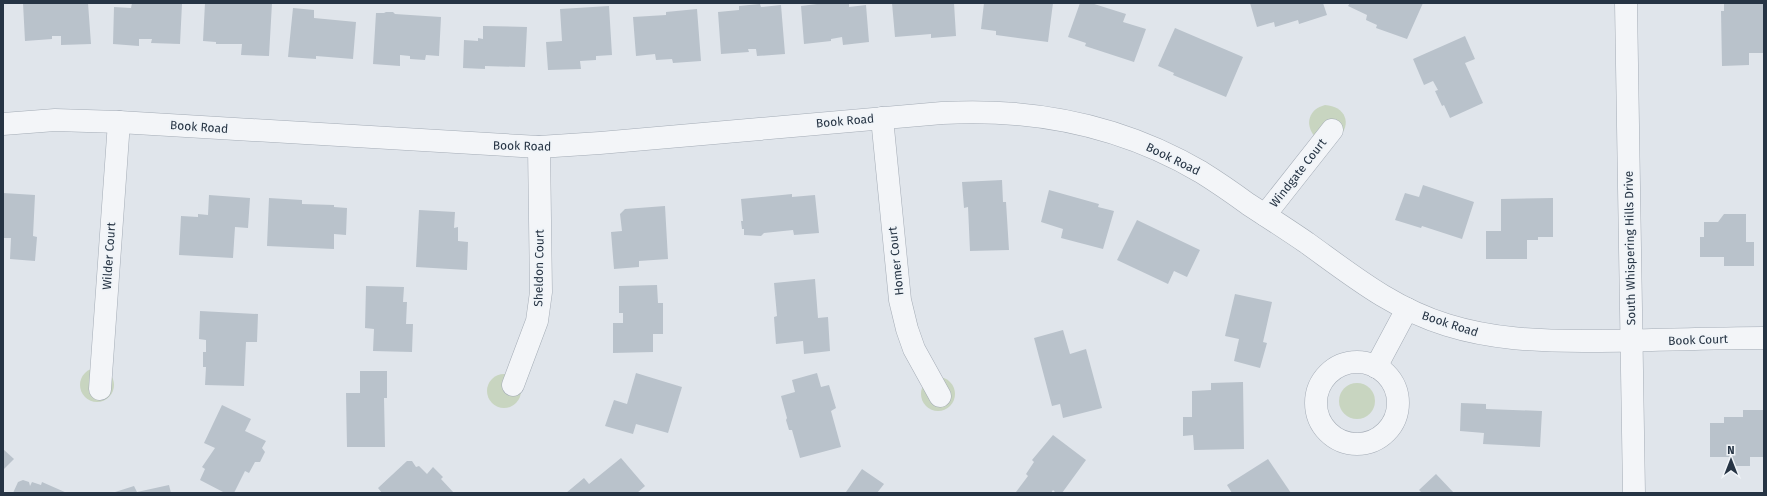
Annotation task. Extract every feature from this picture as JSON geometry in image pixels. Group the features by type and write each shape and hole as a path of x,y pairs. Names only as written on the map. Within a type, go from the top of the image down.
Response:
{"street":[{"name":"South Whispering Hills Drive","path":"1626,3 1634,493"},
{"name":"Book Road","path":"3,124 55,120 118,122 539,147 977,111 1027,114 1083,124 1114,133 1148,146 1200,172 1307,243 1343,271 1382,296 1407,309 1447,325 1483,334 1531,341 1632,341"},
{"name":"Homer Court","path":"882,118 900,300 907,329 914,349 940,396"},
{"name":"Wilder Court","path":"100,389 118,122"},
{"name":"Windgate Court","path":"1265,215 1332,130"},
{"name":"Sheldon Court","path":"513,385 537,321 541,292 539,147"},
{"path":"1376,367 1407,309"},
{"name":"Book Court","path":"1632,341 1764,338"}],"green space":[{"path":"1325,105 1338,109 1345,117 1346,122 1343,133 1338,138 1315,137 1310,127 1309,122 1312,113"},
{"path":"94,368 100,368 104,369 111,375 114,385 113,392 107,399 100,402 94,402 90,401 83,395 80,388 80,382 81,378 87,371"},
{"path":"501,374 507,374 511,375 518,381 521,391 520,398 514,405 507,408 501,408 497,407 490,401 487,394 487,388 488,384 494,377"},
{"path":"935,377 941,377 945,378 952,384 955,394 954,401 948,408 941,411 935,411 931,410 924,404 921,397 921,391 922,387 928,380"},
{"path":"1361,383 1370,388 1374,394 1374,408 1370,414 1361,419 1353,419 1344,414 1340,408 1339,397 1344,388 1350,384"}],"building":[{"path":"23,3 88,3 91,44 61,45 61,36 52,36 52,39 25,41"},
{"path":"132,3 182,4 180,44 151,43 152,39 139,39 139,46 113,44 114,7 131,8"},
{"path":"205,3 272,3 269,56 241,55 242,44 216,44 216,42 203,41"},
{"path":"817,3 849,3 849,7 866,5 869,42 843,45 842,37 831,39 831,41 804,44 801,6"},
{"path":"892,3 954,3 956,36 931,38 931,34 895,37"},
{"path":"984,3 1053,3 1048,42 996,35 996,31 981,29"},
{"path":"1080,3 1091,3 1126,14 1123,22 1146,29 1134,62 1085,46 1086,43 1068,37"},
{"path":"1250,3 1323,3 1327,15 1299,24 1298,20 1275,27 1274,22 1257,27"},
{"path":"1350,3 1423,3 1407,39 1376,28 1377,25 1366,20 1367,15 1348,6"},
{"path":"1724,3 1764,3 1764,53 1749,53 1749,65 1722,66 1721,11 1724,11"},
{"path":"760,4 761,7 781,5 785,54 757,56 756,49 748,49 749,52 721,54 718,12 739,10 739,6"},
{"path":"609,6 612,55 596,56 596,60 580,61 581,69 548,70 546,42 562,41 560,9"},
{"path":"293,8 314,10 314,18 356,22 353,59 316,56 316,59 288,57"},
{"path":"697,9 701,61 673,63 672,59 656,60 655,54 636,56 633,17 666,15 666,12"},
{"path":"386,12 441,17 439,56 426,55 425,60 410,59 410,56 400,55 400,66 373,64 376,13"},
{"path":"483,26 527,27 525,67 485,66 485,69 463,68 464,40 478,41 478,38 483,39"},
{"path":"1175,28 1243,57 1226,97 1173,75 1174,73 1158,66"},
{"path":"1465,36 1475,59 1465,63 1483,103 1450,118 1435,91 1438,90 1433,81 1424,85 1413,59"},
{"path":"1002,180 1003,202 1006,202 1009,250 970,251 968,207 964,208 962,182"},
{"path":"1423,185 1474,202 1462,239 1422,226 1421,228 1395,220 1405,193 1419,197"},
{"path":"1049,190 1099,204 1098,207 1114,211 1103,249 1061,238 1063,229 1041,222"},
{"path":"3,193 35,195 33,236 37,237 35,261 10,259 11,238 3,238"},
{"path":"792,194 792,197 815,195 819,233 794,235 793,230 764,233 761,236 744,235 744,229 742,229 741,221 743,221 741,199"},
{"path":"209,195 250,198 248,228 235,227 233,258 179,255 181,216 198,217 198,214 208,215"},
{"path":"269,198 302,200 302,204 334,205 334,207 347,208 346,235 334,234 334,249 267,246"},
{"path":"1553,198 1553,237 1538,237 1538,240 1527,240 1527,259 1486,259 1486,231 1501,231 1501,199"},
{"path":"665,206 668,259 639,261 639,267 614,269 611,232 622,231 620,214 625,209"},
{"path":"419,210 455,212 454,228 458,227 458,241 468,242 467,270 416,267"},
{"path":"1724,214 1746,214 1746,242 1754,242 1754,266 1724,266 1724,257 1700,257 1700,237 1704,237 1704,222 1718,222"},
{"path":"1137,220 1200,250 1187,277 1174,271 1168,284 1117,260"},
{"path":"815,279 818,318 828,317 830,351 804,354 803,341 776,344 774,317 777,316 774,283"},
{"path":"657,285 658,303 663,303 663,334 653,334 653,352 613,353 613,323 623,323 623,313 619,313 619,286"},
{"path":"366,286 404,287 403,302 407,302 406,324 413,324 412,352 373,351 374,329 365,328"},
{"path":"1235,294 1272,302 1263,342 1267,343 1260,368 1234,361 1239,339 1225,336"},
{"path":"200,311 258,314 257,342 246,342 244,386 205,385 206,367 203,367 203,352 206,352 206,340 199,339"},
{"path":"1063,330 1070,354 1086,349 1102,408 1063,418 1060,404 1052,406 1034,338"},
{"path":"360,371 387,371 387,398 384,398 385,447 347,447 346,393 360,393"},
{"path":"636,373 682,387 668,433 636,424 633,434 605,426 614,400 627,404"},
{"path":"817,373 821,387 829,385 836,408 831,411 841,447 800,458 792,430 789,430 781,396 795,392 792,380"},
{"path":"1243,382 1244,449 1194,450 1193,435 1183,436 1183,417 1192,417 1192,391 1211,390 1211,383"},
{"path":"1461,403 1486,404 1486,409 1542,411 1540,447 1483,444 1484,433 1460,431"},
{"path":"222,405 251,419 245,431 266,441 262,448 265,452 260,462 255,462 249,473 245,471 234,493 225,493 200,480 205,469 202,467 215,448 204,443"},
{"path":"1743,410 1764,410 1764,457 1750,457 1750,466 1732,466 1732,457 1710,457 1710,423 1724,423 1724,417 1743,417"},
{"path":"1053,435 1086,460 1062,493 1056,493 1053,490 1051,493 1017,493 1016,492 1028,476 1026,474 1034,462 1032,460"},
{"path":"3,449 14,459 3,470"},
{"path":"621,458 645,486 637,493 566,493 584,478 589,484"},
{"path":"1268,459 1291,493 1232,493 1227,485"},
{"path":"407,461 412,461 416,467 419,466 427,474 433,467 443,477 441,479 454,493 382,493 378,488"},
{"path":"862,469 884,484 877,493 846,492"},
{"path":"1436,474 1454,493 1422,493 1419,490"},
{"path":"23,480 29,482 30,486 32,482 41,485 42,482 67,493 13,493 18,482"},
{"path":"169,485 171,493 112,493 134,486 137,492"}]}
